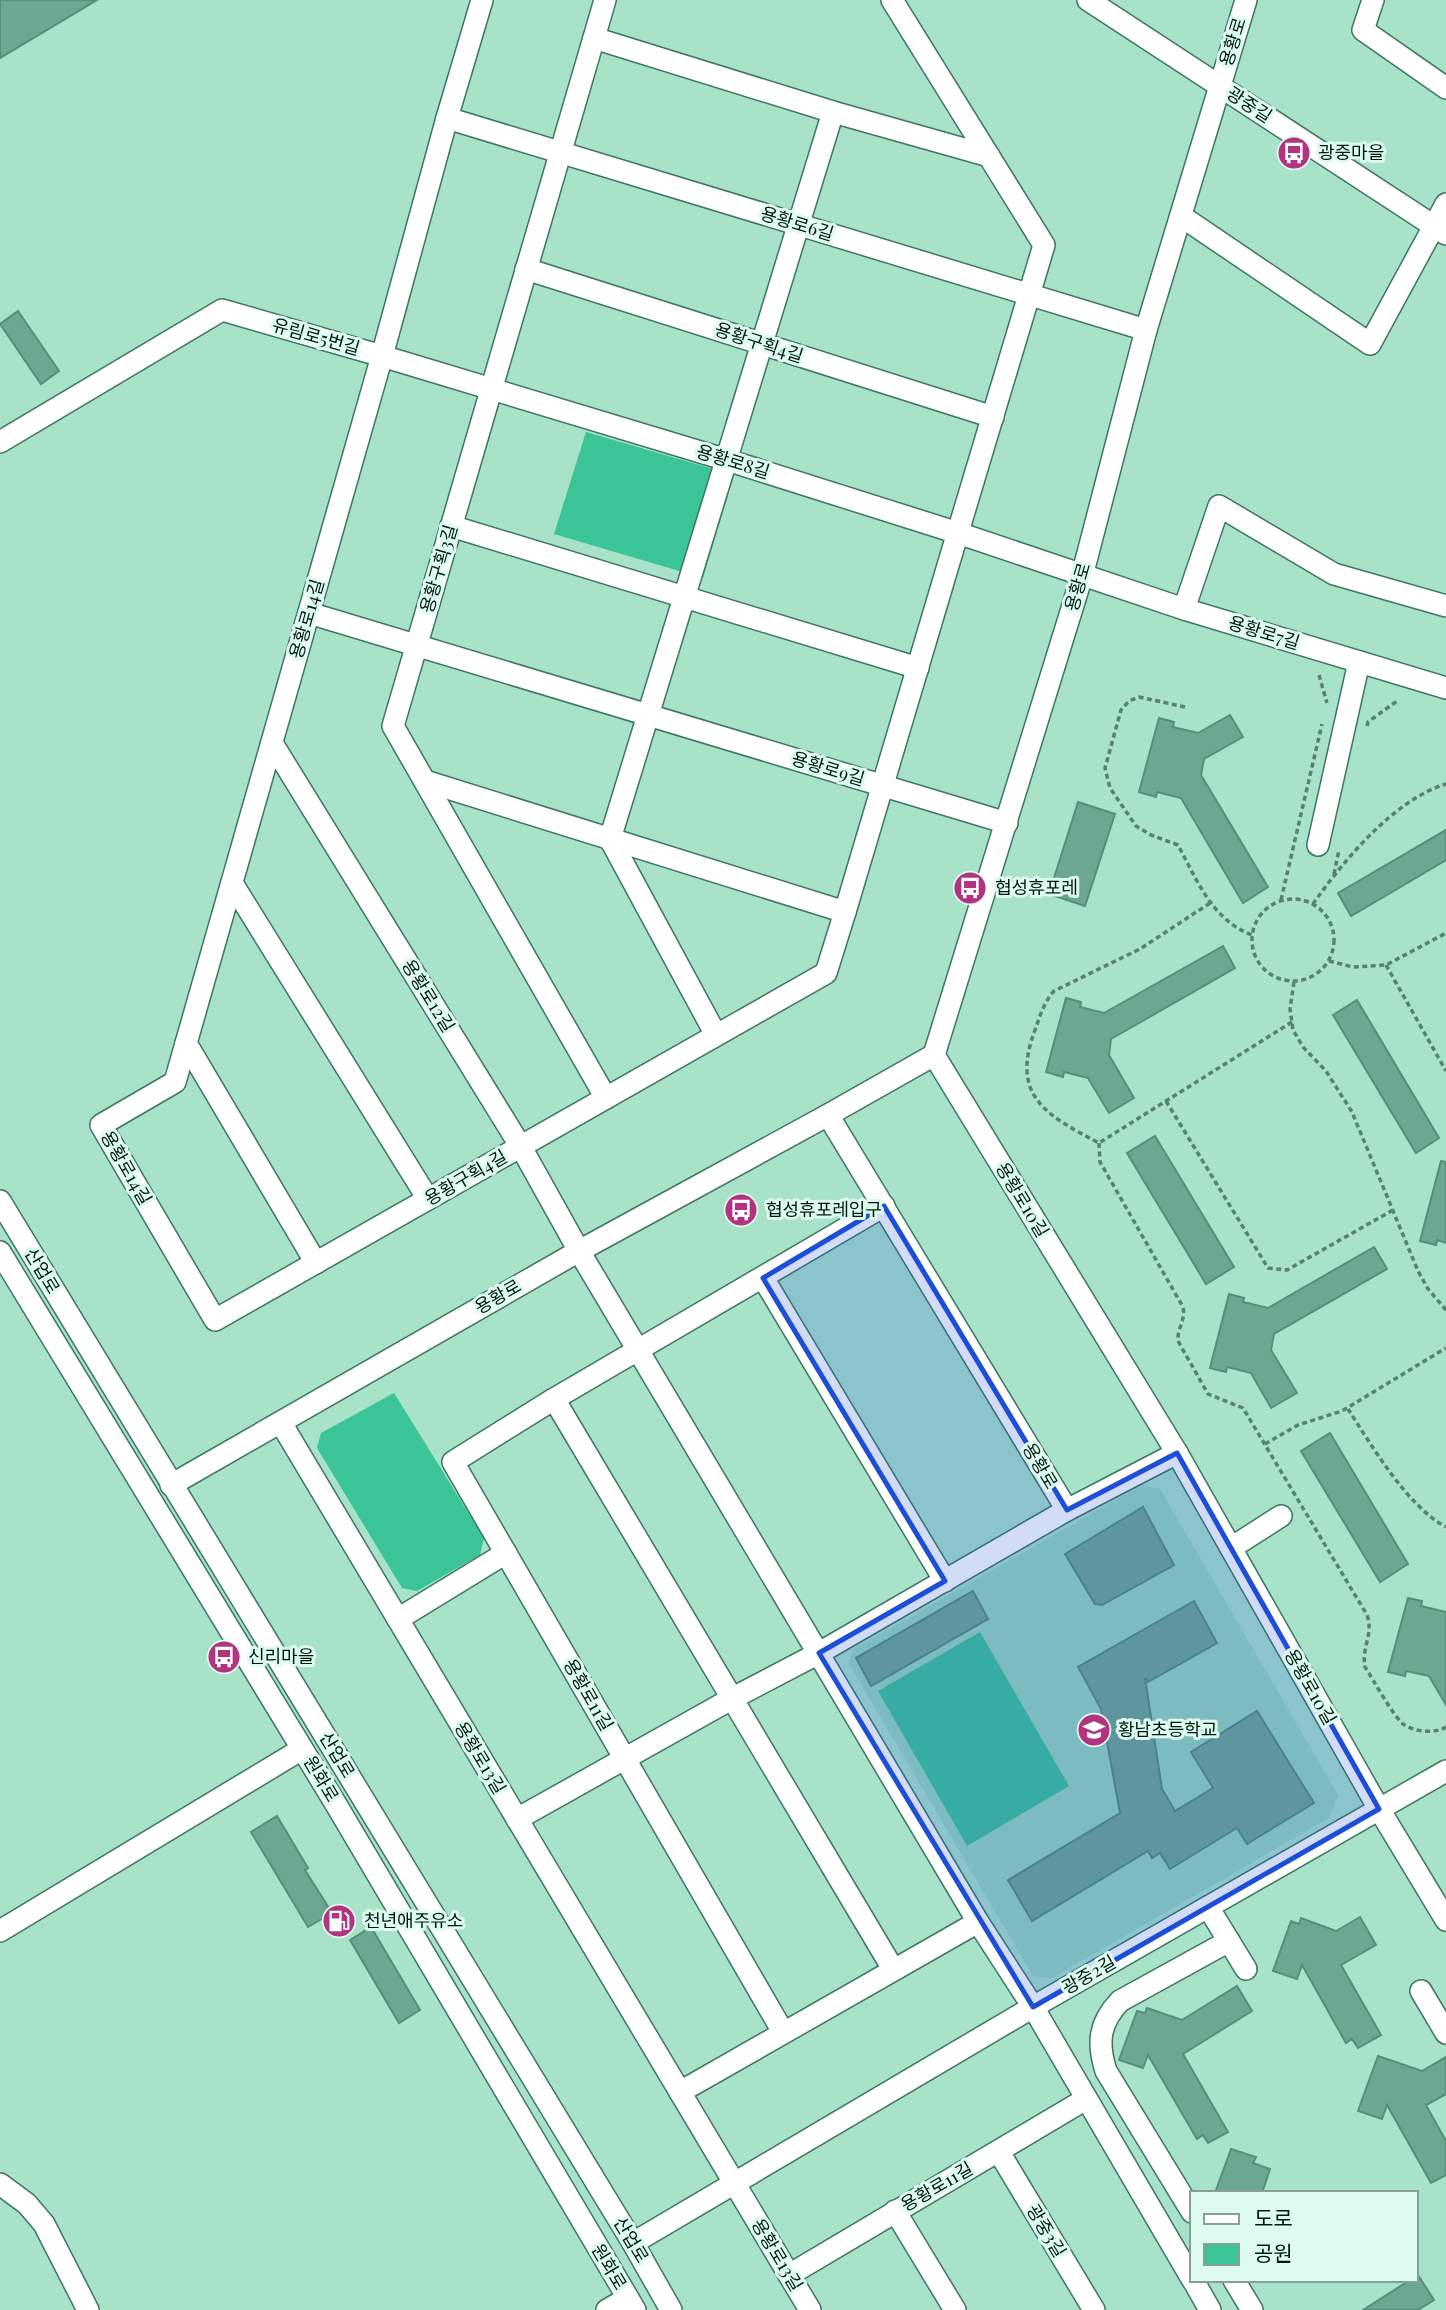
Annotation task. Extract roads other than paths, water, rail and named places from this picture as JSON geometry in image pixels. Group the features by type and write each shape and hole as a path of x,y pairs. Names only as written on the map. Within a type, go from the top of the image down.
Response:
{"street":[{"name":"유림로5번길","path":"0,442 222,310 382,356 482,0"},
{"name":"용황구획3길","path":"605,0 393,726 606,1098"},
{"name":"용황구획4길","path":"215,1320 826,973 1044,245 892,0"},
{"name":"광중길","path":"1088,0 1440,230"},
{"name":"용황로","path":"171,1485 579,1251 934,1055 1082,576 1146,330 1246,0"},
{"path":"1373,0 1363,30 1446,88"},
{"path":"594,38 833,112 989,156"},
{"path":"716,1035 610,839 833,112"},
{"name":"용황로6길","path":"447,118 1146,330"},
{"path":"1181,216 1370,344 1440,230 1446,204"},
{"name":"용황구획4길","path":"526,269 993,417"},
{"name":"용황로8길","path":"382,356 727,460 958,533 1082,576"},
{"name":"용황로14길","path":"215,1320 101,1125 176,1082 382,356"},
{"path":"1184,609 1219,506 1334,575 1446,606"},
{"path":"451,526 918,668"},
{"name":"용황로7길","path":"1082,576 1446,688"},
{"name":"용황로9길","path":"309,613 1006,823"},
{"path":"1318,845 1359,662"},
{"name":"용황로12길","path":"272,743 521,1147 579,1251"},
{"path":"425,781 845,912"},
{"path":"232,883 428,1199"},
{"path":"186,1043 316,1263"},
{"name":"용황로10길","path":"934,1055 1177,1453 1379,1809 1446,1920"},
{"name":"용황로","path":"828,1115 1067,1510"},
{"name":"산업로","path":"0,1201 633,2243 671,2310"},
{"path":"638,1350 884,1206"},
{"path":"579,1251 978,1922 1033,2007 1190,2275"},
{"name":"원화로","path":"0,1252 302,1749 631,2304"},
{"path":"763,1278 945,1581"},
{"name":"용황로11길","path":"638,1350 453,1462 783,2032"},
{"path":"554,1399 893,1969"},
{"name":"용황로13길","path":"281,1423 810,2310"},
{"path":"517,1819 819,1653 1067,1510 1177,1453"},
{"path":"1231,1548 1281,1516"},
{"path":"398,1619 506,1553"},
{"path":"0,1931 302,1749"},
{"name":"광중2길","path":"633,2243 1033,2007 1446,1771"},
{"path":"1208,1907 1246,1969"},
{"path":"680,2092 978,1922"},
{"path":"1190,2209 1106,2071 1099,2051 1101,2035 1111,2010 1120,2001 1229,1941"},
{"path":"1422,1991 1446,2033"},
{"name":"용황로11길","path":"789,2275 1086,2099"},
{"name":"광중3길","path":"999,2152 1094,2310"},
{"path":"0,2184 27,2204 44,2224 88,2310"},
{"path":"895,2211 955,2310"},
{"path":"1194,2282 1210,2310"},
{"path":"1235,2282 1252,2310"},
{"path":"607,2310 631,2304"}],"place":[{"name":"광중마을","path":"1294,153"},
{"name":"협성휴포레","path":"970,888"},
{"name":"협성휴포레입구","path":"741,1210"},
{"name":"신리마을","path":"224,1657"},
{"name":"황남초등학교","path":"1094,1730"},
{"name":"천년애주유소","path":"339,1921"}]}
